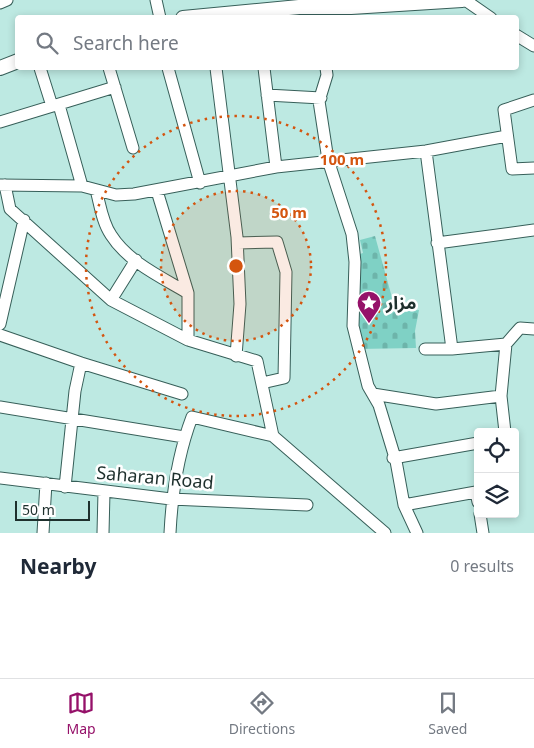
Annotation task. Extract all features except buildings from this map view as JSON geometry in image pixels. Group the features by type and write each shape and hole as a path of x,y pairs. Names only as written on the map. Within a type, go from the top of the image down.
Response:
{"street":[{"path":"0,3 7,0"},
{"path":"156,0 159,15"},
{"path":"233,15 323,12 350,4 463,0 486,15"},
{"path":"519,37 534,46"},
{"path":"0,68 15,62"},
{"path":"41,70 82,186"},
{"path":"110,70 133,148"},
{"path":"169,70 200,183"},
{"path":"216,70 238,243 240,304 236,356"},
{"path":"264,70 276,167"},
{"path":"326,70 319,101 328,160 352,234 355,262 353,326 368,386 380,405 393,458 396,461 404,504 417,533"},
{"path":"0,122 115,87"},
{"path":"267,95 321,98"},
{"path":"534,100 504,110 512,170 534,168"},
{"path":"273,436 257,362 188,340 111,300 10,209 3,185 82,186 116,194 157,191 276,167 426,151 507,136"},
{"path":"426,151 452,349"},
{"path":"96,190 110,234 122,249 188,293"},
{"path":"157,191 188,293 188,340"},
{"path":"0,324 24,220"},
{"path":"437,243 534,230"},
{"path":"238,243 277,242 286,272 284,378 262,383"},
{"path":"111,300 136,260"},
{"path":"505,428 501,396 506,344 520,328 534,329"},
{"path":"0,335 80,363 182,394"},
{"path":"425,349 452,349 506,344"},
{"path":"65,487 80,363"},
{"path":"373,394 436,404 501,396"},
{"path":"0,407 184,437"},
{"path":"170,533 171,499 184,437 192,417 273,436 385,533"},
{"path":"393,458 474,444"},
{"name":"Saharan Road","path":"0,478 171,499 307,506"},
{"path":"43,533 46,483"},
{"path":"103,533 104,492"},
{"path":"404,504 474,492"},
{"path":"481,518 483,533"}],"green space":[{"path":"375,236 396,312 419,310 415,331 416,348 358,349 354,256 363,253 360,240"}],"place":[{"name":"مزار","path":"369,324"}]}
